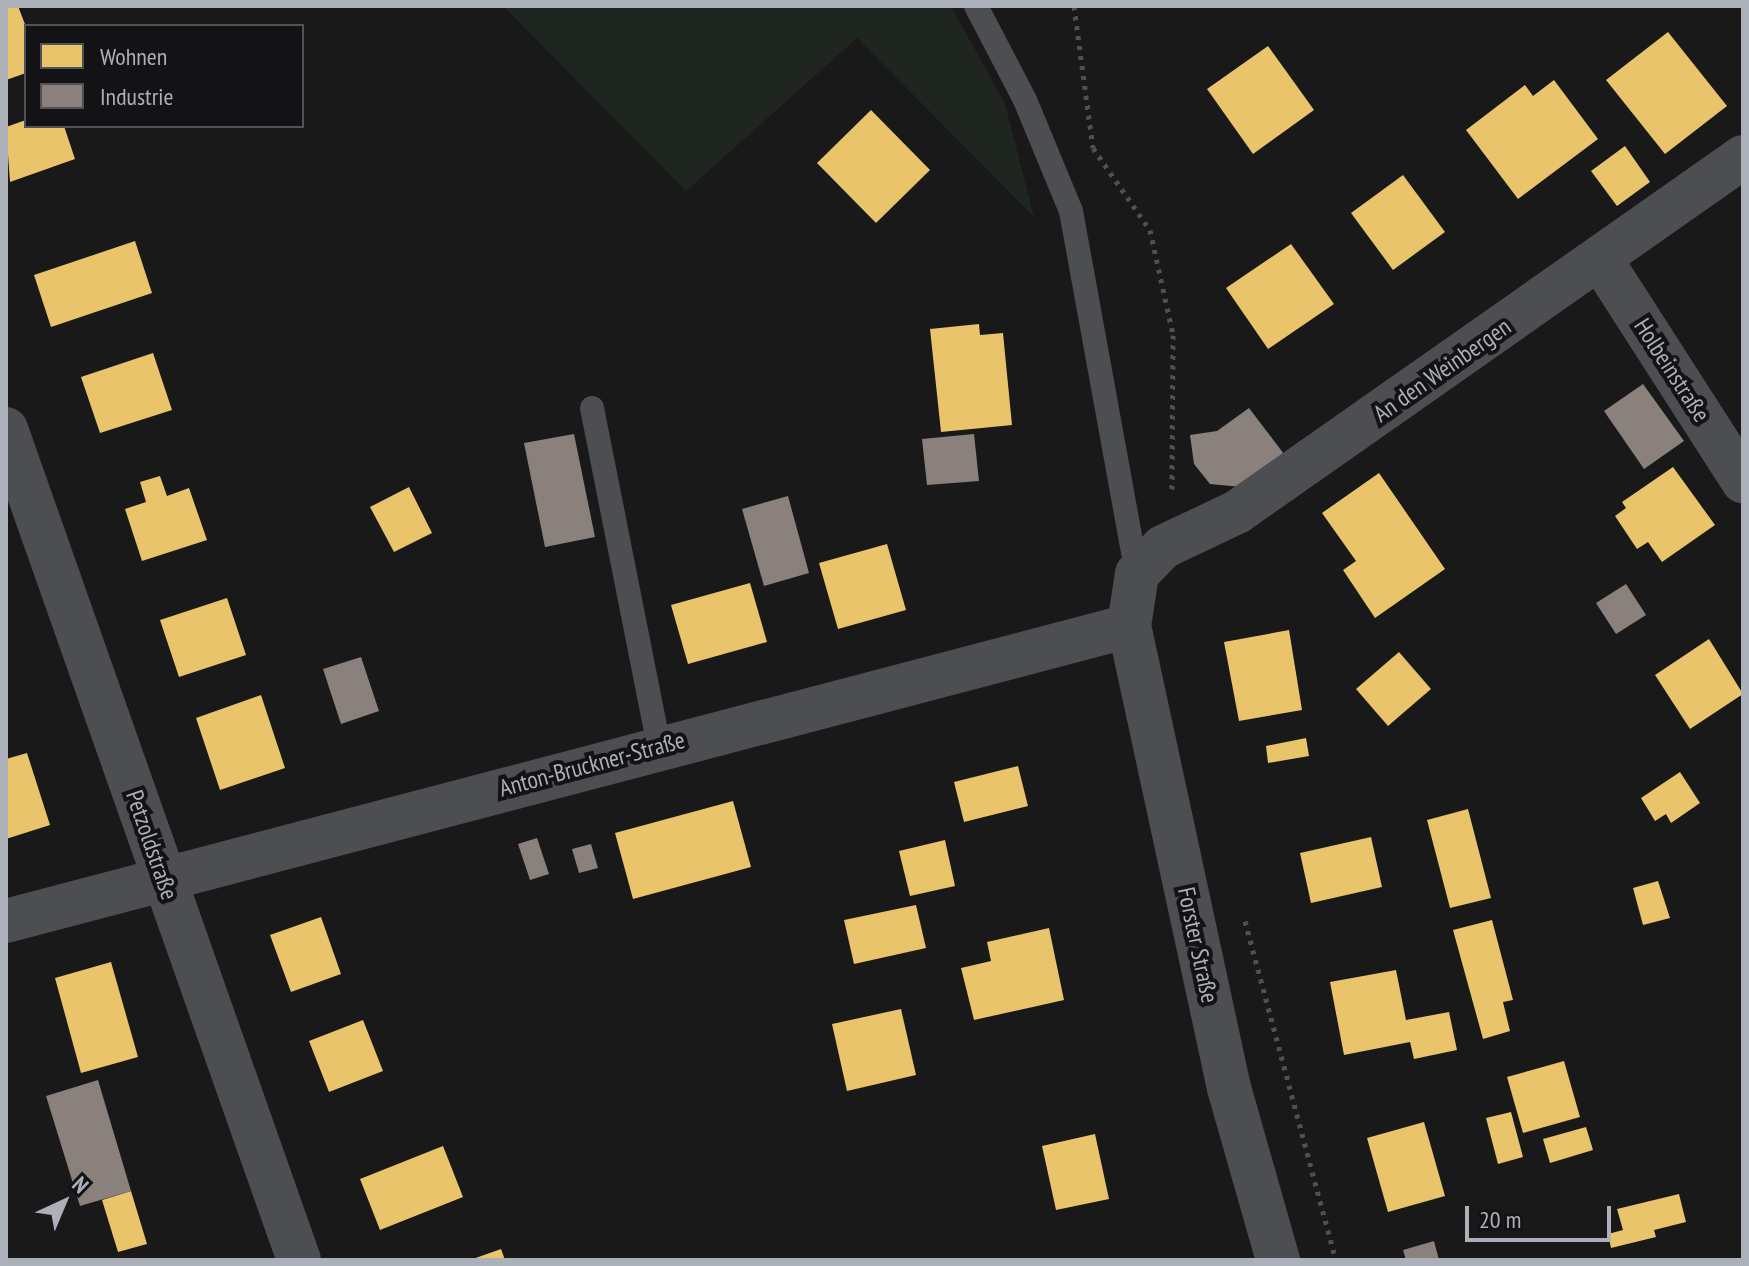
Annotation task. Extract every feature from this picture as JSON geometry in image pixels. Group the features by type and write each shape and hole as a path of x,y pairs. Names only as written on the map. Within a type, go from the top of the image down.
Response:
{"street":[{"name":"An den Weinbergen","path":"1150,560 1237,512 1601,260 1743,157"},
{"name":"Holbeinstraße","path":"1601,260 1743,481"},
{"name":"Petzoldstraße","path":"6,429 299,1260"},
{"path":"1129,626 1150,560"},
{"name":"Anton-Bruckner-Straße","path":"6,921 659,746 1129,626"},
{"name":"Forster Straße","path":"1129,626 1229,1088 1278,1260"}],"lane":[{"path":"976,6 1025,100 1071,211 1150,560"},
{"path":"592,408 659,746"}],"path":[{"path":"1074,6 1093,148 1150,230 1173,335 1173,483 1150,560"},
{"path":"1241,906 1336,1260"}],"shaded area":[{"path":"503,6 951,6 1005,104 1034,217 857,38 686,191"}],"building: Wohnen":[{"path":"6,6 18,6 25,24 24,74 6,80"},
{"path":"1668,32 1727,106 1665,154 1606,80"},
{"path":"1268,46 1314,110 1253,154 1207,89"},
{"path":"1554,80 1598,139 1518,199 1466,130 1525,85 1533,96"},
{"path":"871,110 930,170 876,223 817,163"},
{"path":"24,121 24,128 65,128 75,159 10,182 6,127"},
{"path":"1625,146 1650,182 1617,206 1591,171"},
{"path":"1403,175 1445,232 1393,270 1351,213"},
{"path":"135,241 152,293 51,327 34,275"},
{"path":"1291,244 1334,304 1268,349 1226,288"},
{"path":"979,324 980,335 1003,333 1012,425 941,432 930,329"},
{"path":"153,353 172,410 100,433 81,377"},
{"path":"1673,467 1715,525 1662,562 1648,542 1637,549 1615,516 1626,508 1622,502"},
{"path":"1379,473 1445,569 1375,618 1343,570 1356,561 1322,513"},
{"path":"160,476 167,496 189,488 207,540 142,561 125,509 146,502 140,482"},
{"path":"409,487 432,533 394,552 370,507"},
{"path":"887,544 906,610 838,629 819,563"},
{"path":"750,583 767,642 688,664 671,605"},
{"path":"227,598 246,655 179,677 160,620"},
{"path":"1289,630 1302,710 1239,721 1224,642"},
{"path":"1709,639 1743,694 1690,729 1655,675"},
{"path":"1399,652 1431,689 1388,726 1356,689"},
{"path":"261,695 285,768 220,790 196,718"},
{"path":"1306,738 1309,756 1268,763 1266,746"},
{"path":"27,753 50,825 6,839 6,759"},
{"path":"1018,766 1028,806 964,822 954,782"},
{"path":"1680,772 1700,803 1671,823 1666,814 1655,821 1641,798"},
{"path":"733,801 751,867 633,899 615,833"},
{"path":"1468,809 1491,898 1450,908 1427,820"},
{"path":"1371,837 1382,887 1311,903 1300,853"},
{"path":"945,840 955,886 910,896 899,851"},
{"path":"1658,881 1670,918 1643,925 1633,888"},
{"path":"916,905 926,948 854,964 844,920"},
{"path":"321,917 341,974 291,992 270,935"},
{"path":"1492,920 1513,1000 1503,1002 1510,1031 1483,1039 1453,930"},
{"path":"1049,928 1064,1000 974,1020 961,968 991,961 987,942"},
{"path":"111,962 138,1057 81,1073 55,978"},
{"path":"1396,970 1406,1020 1449,1012 1457,1050 1414,1059 1410,1042 1344,1055 1330,982"},
{"path":"901,1009 916,1075 847,1091 832,1024"},
{"path":"363,1020 383,1071 329,1092 309,1041"},
{"path":"1564,1061 1580,1117 1523,1133 1507,1077"},
{"path":"1511,1112 1523,1157 1498,1164 1486,1118"},
{"path":"1424,1122 1445,1196 1388,1212 1367,1138"},
{"path":"1586,1127 1593,1150 1550,1163 1543,1139"},
{"path":"1095,1134 1109,1199 1056,1210 1042,1146"},
{"path":"443,1146 463,1197 380,1230 360,1179"},
{"path":"131,1191 147,1244 118,1252 102,1200"},
{"path":"1679,1194 1686,1222 1654,1230 1656,1237 1611,1248 1608,1234 1623,1230 1617,1209"},
{"path":"501,1249 505,1260 470,1260"}],"building: Industrie":[{"path":"1643,384 1684,441 1644,469 1604,411"},
{"path":"1249,408 1284,454 1242,487 1210,484 1194,464 1190,435 1217,431"},
{"path":"574,434 595,537 545,547 524,443"},
{"path":"974,434 979,481 927,485 922,439"},
{"path":"788,496 809,573 764,586 742,509"},
{"path":"1626,584 1646,615 1616,634 1596,603"},
{"path":"361,657 379,711 341,724 323,669"},
{"path":"537,838 549,874 530,880 518,844"},
{"path":"591,844 598,868 579,873 572,849"},
{"path":"98,1080 131,1191 80,1206 46,1096"},
{"path":"1434,1241 1439,1260 1406,1260 1403,1250"}]}
